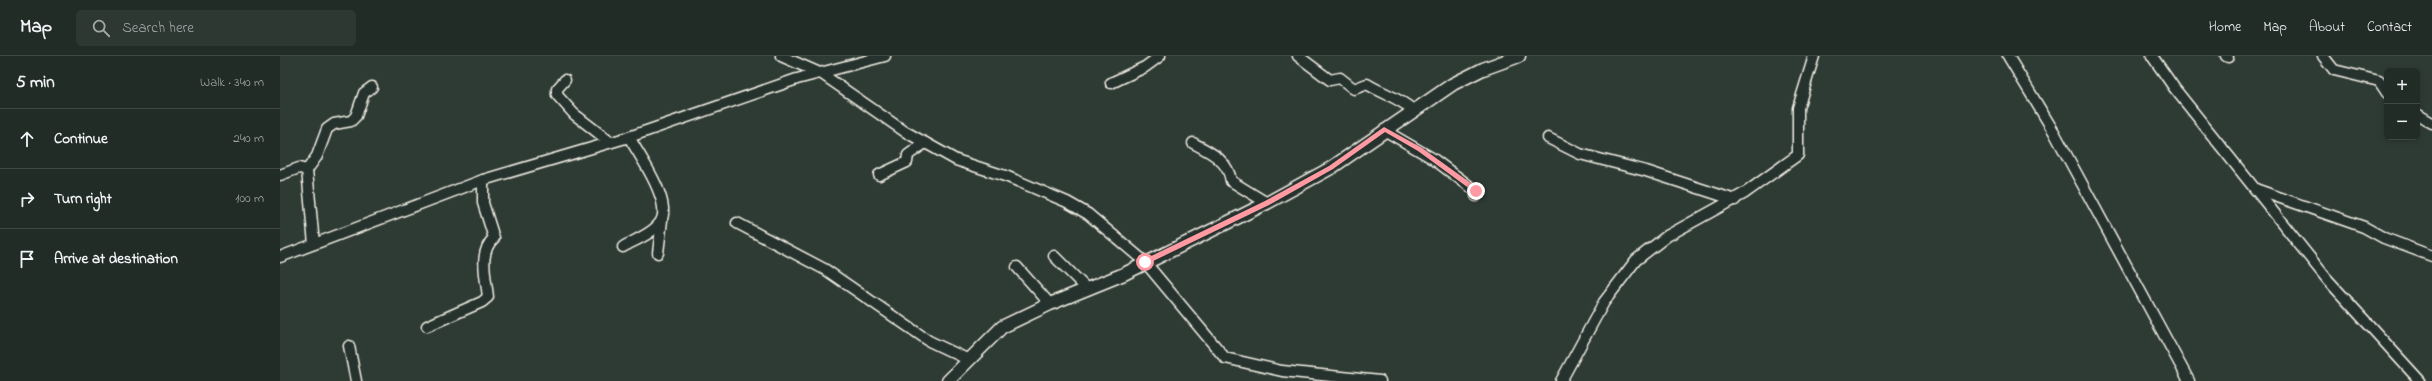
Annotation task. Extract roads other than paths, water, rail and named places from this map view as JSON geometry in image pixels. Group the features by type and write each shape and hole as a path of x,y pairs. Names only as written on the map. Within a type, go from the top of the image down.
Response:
{"street":[{"path":"781,56 822,74 924,144 974,167 1008,177 1067,202 1094,218 1145,262 1225,358 1282,371 1373,381"},
{"path":"280,257 483,180 629,137 797,79 822,74 885,56"},
{"path":"1112,84 1145,67 1160,56"},
{"path":"1298,56 1330,80 1340,78 1354,89 1367,84 1383,94 1400,99 1413,110"},
{"path":"948,381 1002,327 1050,304 1124,274 1145,262 1267,203 1331,168 1413,110 1465,78 1483,68 1520,56"},
{"path":"1562,381 1603,305 1636,260 1656,244 1735,200 1775,174 1798,155 1798,108 1805,90 1814,56"},
{"path":"2008,56 2054,132 2189,381"},
{"path":"2152,56 2175,90 2327,279 2420,381"},
{"path":"2323,56 2334,70 2379,81 2384,88"},
{"path":"565,80 557,89 557,95 574,114 610,142"},
{"path":"314,244 307,170 317,156 327,129 334,124 350,121 356,116 364,93 372,87"},
{"path":"2420,116 2432,123"},
{"path":"1384,130 1420,150 1461,179 1476,191 1476,196"},
{"path":"629,137 659,190 664,212 658,253"},
{"path":"1548,138 1580,154 1646,171 1735,200"},
{"path":"1194,143 1224,163 1231,174 1231,181 1267,203"},
{"path":"879,175 907,162 909,153 924,144"},
{"path":"280,175 299,168 307,170"},
{"path":"426,326 482,302 488,297 484,252 486,245 494,238 480,194 483,180"},
{"path":"2255,189 2364,227 2391,240 2432,256"},
{"path":"623,247 655,227 662,220"},
{"path":"738,223 826,270 929,340 969,360"},
{"path":"1054,256 1087,289"},
{"path":"1017,267 1050,304"},
{"path":"349,346 356,381"}]}
